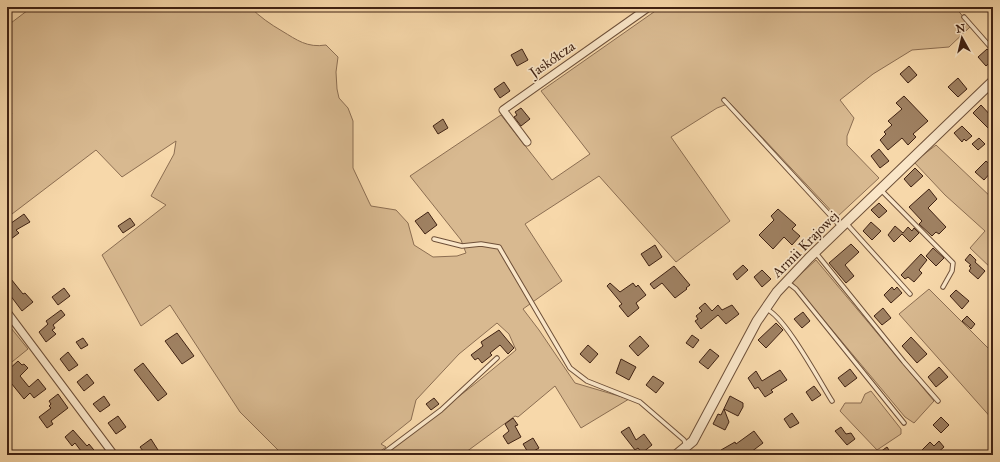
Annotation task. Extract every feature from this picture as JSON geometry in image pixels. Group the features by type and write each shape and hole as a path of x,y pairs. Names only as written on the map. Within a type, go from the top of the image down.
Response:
{"street":[{"name":"Jaskółcza","path":"528,142 503,110 649,7"},
{"name":"Armii Krajowej","path":"676,455 693,441 765,308 786,282 815,252 993,81"},
{"path":"7,312 114,455"}],"lane":[{"path":"964,17 993,50"},
{"path":"724,100 910,294"},
{"path":"880,189 953,263 952,271 943,287"},
{"path":"434,239 462,246 480,244 499,247 570,368 587,381 640,402 684,440 686,447"},
{"path":"815,252 904,362 938,401"},
{"path":"786,282 796,289 904,423"},
{"path":"765,308 771,310 785,326 832,401"},
{"path":"381,455 441,410 497,358"}],"shaded area":[{"path":"32,7 250,7 269,23 298,40 313,45 326,45 338,57 336,72 339,98 348,108 353,121 353,168 371,206 396,210 408,223 414,245 433,257 457,256 466,253 461,240 410,176 501,115 552,180 590,154 541,91 661,7 763,7 766,10 770,7 955,7 971,26 949,47 912,50 873,74 840,100 854,118 847,136 847,145 879,178 837,217 730,103 717,108 671,137 730,221 676,262 599,176 525,224 562,281 523,309 575,383 629,399 581,428 555,386 518,417 515,416 462,455 384,455 516,350 509,334 497,323 459,354 416,400 411,420 381,444 386,447 375,455 283,455 240,412 170,305 141,326 102,255 166,205 151,196 174,154 176,141 122,177 96,150 12,214 7,207 7,118 12,114 7,107 7,26"},
{"path":"936,145 993,199 993,270 970,248 985,231 945,195 914,162"},
{"path":"816,260 934,401 914,423 905,417 792,282"},
{"path":"929,289 993,353 993,420 899,314"},
{"path":"7,323 28,349 7,366"},
{"path":"871,391 901,429 901,434 877,450 840,411 845,403 861,403 865,394"}],"building":[{"path":"522,49 528,60 517,66 511,55"},
{"path":"987,49 993,55 993,60 986,66 978,57"},
{"path":"909,66 917,75 908,83 900,74"},
{"path":"958,78 967,89 958,97 948,87"},
{"path":"504,82 510,91 500,98 494,89"},
{"path":"904,96 928,121 913,134 916,137 908,145 902,138 888,150 880,140 886,134 884,132 892,125 888,121 902,109 896,103"},
{"path":"981,105 993,118 993,133 973,113"},
{"path":"521,108 530,119 521,126 514,117 517,115 515,112"},
{"path":"443,119 448,128 438,134 433,126"},
{"path":"962,126 972,136 966,141 964,139 962,142 954,133"},
{"path":"979,138 985,144 978,150 972,144"},
{"path":"879,149 889,161 880,168 871,156"},
{"path":"986,161 993,167 993,170 984,180 975,172"},
{"path":"915,168 923,176 911,187 904,179"},
{"path":"929,189 937,199 928,208 946,227 939,234 936,232 932,236 919,224 922,221 909,207"},
{"path":"879,203 887,211 879,218 871,210"},
{"path":"778,209 796,225 792,229 800,236 792,245 784,237 773,249 759,235 774,220 771,216"},
{"path":"428,212 437,225 425,234 415,221"},
{"path":"24,214 30,222 16,230 19,233 7,242 7,226"},
{"path":"130,218 135,225 123,233 118,226"},
{"path":"871,222 881,231 872,240 863,231"},
{"path":"895,226 903,233 908,227 912,231 914,228 919,233 910,242 902,234 894,242 888,235"},
{"path":"851,244 859,252 845,265 854,276 846,283 829,263"},
{"path":"655,245 662,257 649,266 641,254"},
{"path":"933,248 944,258 936,266 926,256"},
{"path":"921,254 927,260 919,270 922,273 914,282 908,277 905,279 901,275"},
{"path":"970,254 976,260 975,262 985,271 978,279 969,271 971,268 969,266 971,265 965,260"},
{"path":"743,265 748,270 737,280 733,274"},
{"path":"674,266 690,285 675,298 662,283 654,289 650,284"},
{"path":"762,270 771,279 762,287 754,277"},
{"path":"7,274 23,294 25,293 33,302 22,311 7,291"},
{"path":"610,283 620,292 633,283 636,287 638,285 646,295 636,303 639,308 628,317 619,306 622,304 607,286"},
{"path":"892,287 894,290 897,287 902,293 891,303 884,295"},
{"path":"64,288 70,296 58,305 52,297"},
{"path":"956,290 969,301 962,309 950,296"},
{"path":"705,303 712,311 718,305 722,310 732,305 739,314 726,324 718,315 701,329 695,321 698,319 696,316 702,311 699,308"},
{"path":"883,308 891,318 882,325 874,316"},
{"path":"61,310 65,315 53,325 55,328 52,330 56,334 46,342 39,332 48,324 46,321"},
{"path":"803,312 810,321 802,328 794,319"},
{"path":"967,316 975,324 971,329 962,321"},
{"path":"776,323 783,330 766,348 758,340"},
{"path":"499,330 514,348 508,354 500,345 490,353 492,355 482,363 478,358 475,360 471,355 483,346 481,342"},
{"path":"177,333 194,356 182,364 165,341"},
{"path":"692,335 699,340 693,348 686,343"},
{"path":"640,336 649,346 638,356 629,346"},
{"path":"911,337 927,354 917,363 902,346"},
{"path":"83,338 88,345 81,349 76,342"},
{"path":"588,345 598,354 590,363 580,354"},
{"path":"710,349 719,356 708,369 699,362"},
{"path":"68,352 78,365 69,371 60,359"},
{"path":"621,359 636,367 629,380 616,373"},
{"path":"18,361 28,368 20,376 29,387 38,379 46,389 34,398 30,393 24,399 7,378 7,371"},
{"path":"143,363 167,394 158,401 134,370"},
{"path":"939,367 948,377 936,387 928,377"},
{"path":"850,369 857,378 845,387 838,378"},
{"path":"780,370 787,380 771,390 773,392 765,397 758,387 755,389 748,378 756,371 762,381"},
{"path":"87,374 94,383 84,391 77,382"},
{"path":"653,376 664,383 656,393 646,385"},
{"path":"814,386 821,395 812,401 806,392"},
{"path":"58,394 68,408 51,421 53,424 47,428 39,417 51,408 49,406 51,404 49,401"},
{"path":"104,396 110,405 100,412 93,404"},
{"path":"730,396 743,403 743,407 738,416 724,409 729,422 725,430 713,424 718,414 721,415"},
{"path":"434,398 439,404 431,410 426,404"},
{"path":"792,413 799,423 790,428 784,419"},
{"path":"118,416 126,427 116,434 108,423"},
{"path":"941,417 949,425 941,433 933,425"},
{"path":"513,418 518,425 515,426 521,437 508,444 503,436 509,431 505,424"},
{"path":"629,427 636,440 644,434 652,445 642,453 638,448 635,450 621,432"},
{"path":"841,427 846,434 851,433 855,439 847,445 835,431"},
{"path":"73,430 87,446 89,444 98,455 84,455 75,443 72,446 65,437"},
{"path":"754,431 763,443 747,455 724,455 721,450 735,442 736,444"},
{"path":"533,438 539,448 529,454 523,444"},
{"path":"151,439 158,450 151,455 146,455 140,447"},
{"path":"939,441 944,447 935,455 917,455 930,442 934,446"},
{"path":"887,447 892,455 876,455"}]}
